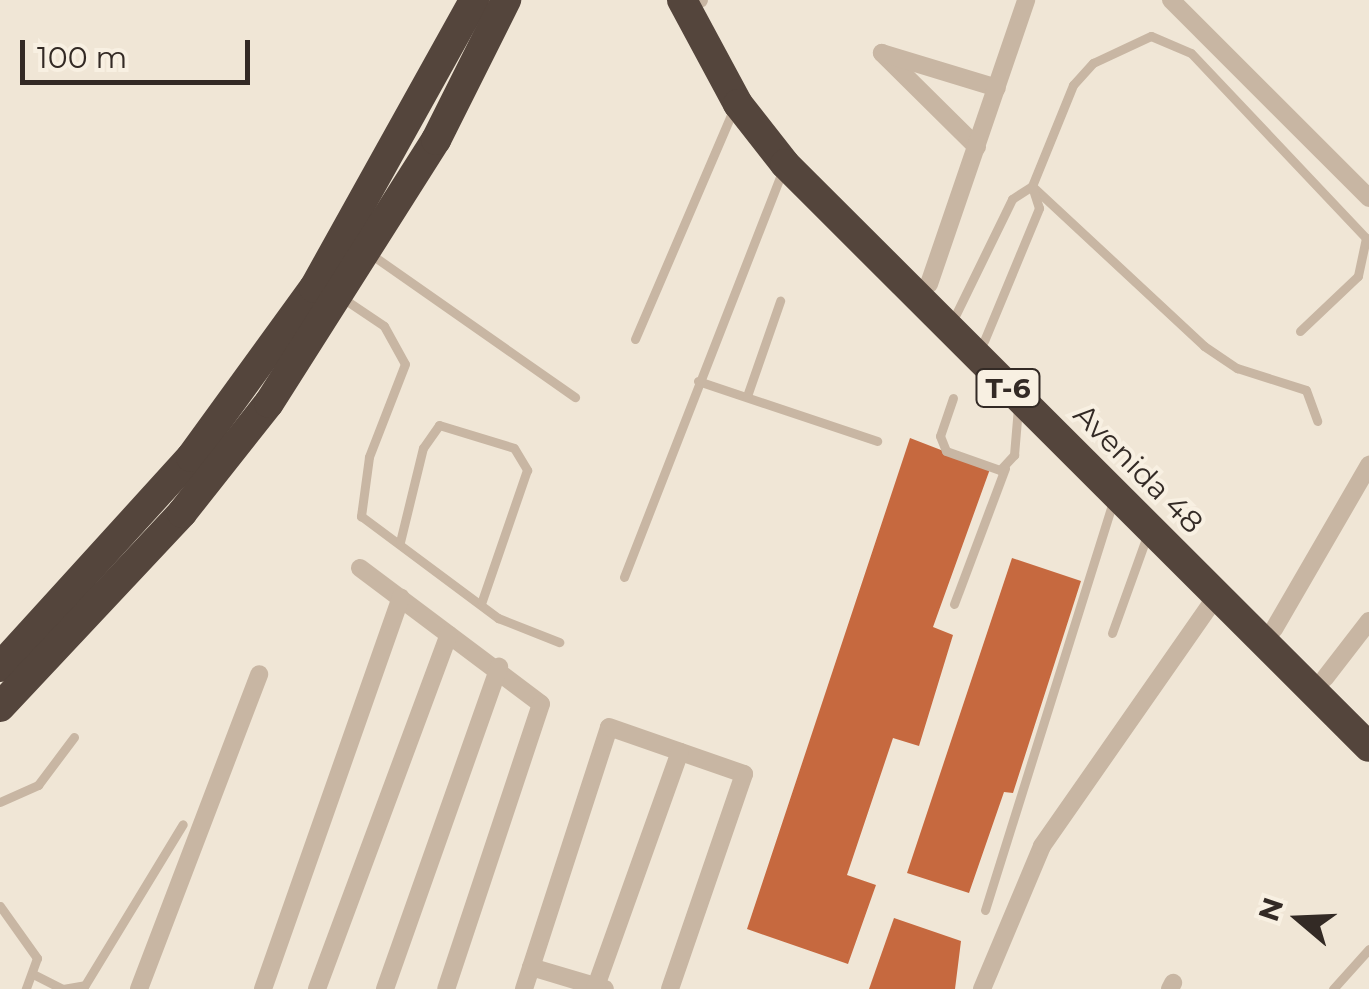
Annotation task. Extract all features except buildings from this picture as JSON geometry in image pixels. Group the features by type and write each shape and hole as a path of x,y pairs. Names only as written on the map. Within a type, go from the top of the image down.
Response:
{"highway":[{"path":"0,667 190,457 314,288 474,0"},
{"path":"0,708 182,512 342,297 506,0"},
{"name":"Avenida 48","path":"697,1 738,104 785,164 1215,598 1369,747"},
{"name":"Avenida 48","path":"697,1 760,105 956,314 1369,722"}],"street":[{"path":"929,284 1026,0"},
{"path":"1171,0 1369,198"},
{"path":"977,147 882,53 997,88"},
{"path":"1274,629 1369,464"},
{"path":"360,568 499,667 540,704 446,989"},
{"path":"263,989 401,598"},
{"path":"982,989 1042,846 1215,598"},
{"path":"1325,678 1369,621"},
{"path":"317,989 449,635"},
{"path":"385,989 499,667"},
{"path":"139,989 259,674"},
{"path":"524,989 609,727 744,774 670,989"},
{"path":"531,968 599,988 680,752"}],"lane":[{"path":"956,314 1012,199 1032,186 1067,97 1093,62 1128,40 1175,41 1366,238 1358,276 1300,331"},
{"path":"634,339 723,120 738,104"},
{"path":"624,577 785,164"},
{"path":"984,341 1039,208 1032,186"},
{"path":"1032,186 1204,346 1237,368 1306,390 1317,420"},
{"path":"369,254 575,396"},
{"path":"342,297 402,346 404,364 357,499 362,516 482,602 498,618 559,642"},
{"path":"747,396 780,301"},
{"path":"698,381 876,441"},
{"path":"953,398 940,436 946,451 1005,468"},
{"path":"954,604 1005,468 1019,399"},
{"path":"400,542 423,448 439,425 514,448 527,470 482,602"},
{"path":"985,910 1117,496"},
{"path":"1112,633 1151,530"},
{"path":"0,802 38,785 74,738"},
{"path":"35,975 63,989 85,985 183,824"},
{"path":"0,906 37,958 35,975 26,989"},
{"path":"1333,989 1369,949"}]}
